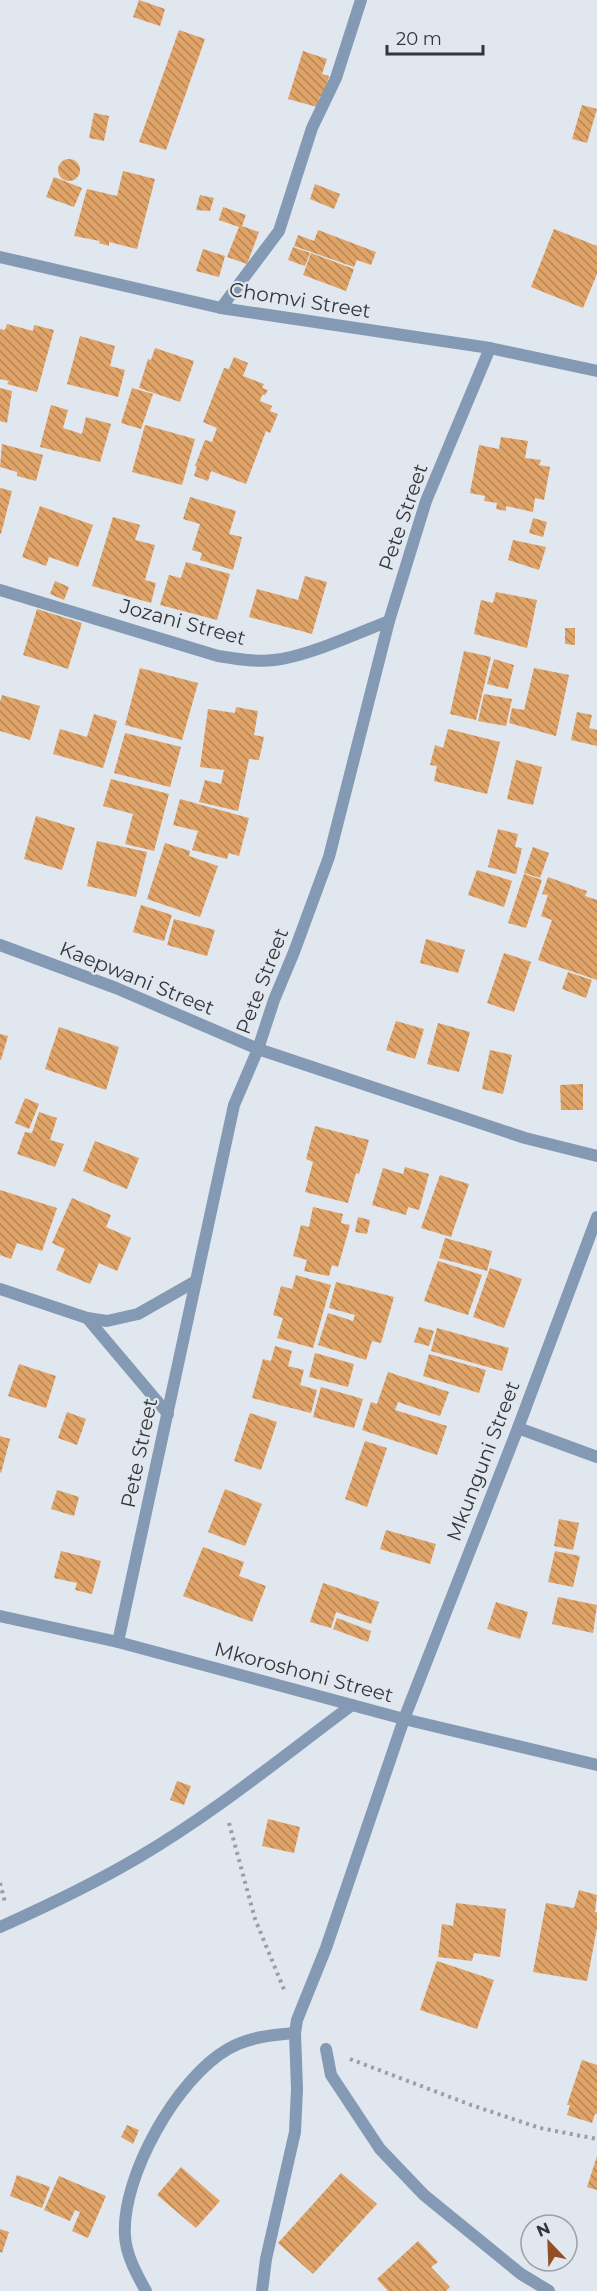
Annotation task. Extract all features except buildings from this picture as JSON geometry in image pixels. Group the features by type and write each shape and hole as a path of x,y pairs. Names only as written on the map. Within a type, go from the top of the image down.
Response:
{"street":[{"path":"221,308 279,231 312,128 336,78 361,0"},
{"name":"Chomvi Street","path":"0,257 221,308 490,348 597,371"},
{"name":"Pete Street","path":"118,1642 234,1106 258,1049 328,857 389,621 426,501 490,348"},
{"name":"Jozani Street","path":"0,590 218,656 247,660 276,660 389,621"},
{"name":"Kaepwani Street","path":"0,945 116,988 258,1049 525,1138 597,1156"},
{"name":"Mkunguni Street","path":"296,2026 326,1947 404,1719 518,1428 597,1217"},
{"path":"0,1289 87,1318 107,1321 138,1314 196,1281"},
{"path":"87,1318 168,1414"},
{"path":"518,1428 597,1457"},
{"name":"Mkoroshoni Street","path":"0,1616 118,1642 404,1719 597,1766"},
{"path":"0,1927 138,1858 223,1802 352,1705"},
{"path":"146,2291 135,2271 125,2236 130,2187 178,2095 204,2067 229,2049 257,2037 296,2026 295,2132 266,2259 262,2291"},
{"path":"326,2049 331,2076 380,2149 424,2195 521,2274 549,2291"}],"path":[{"path":"223,1802 255,1919 296,2026"},
{"path":"326,2049 471,2105 540,2128 597,2139"}]}
